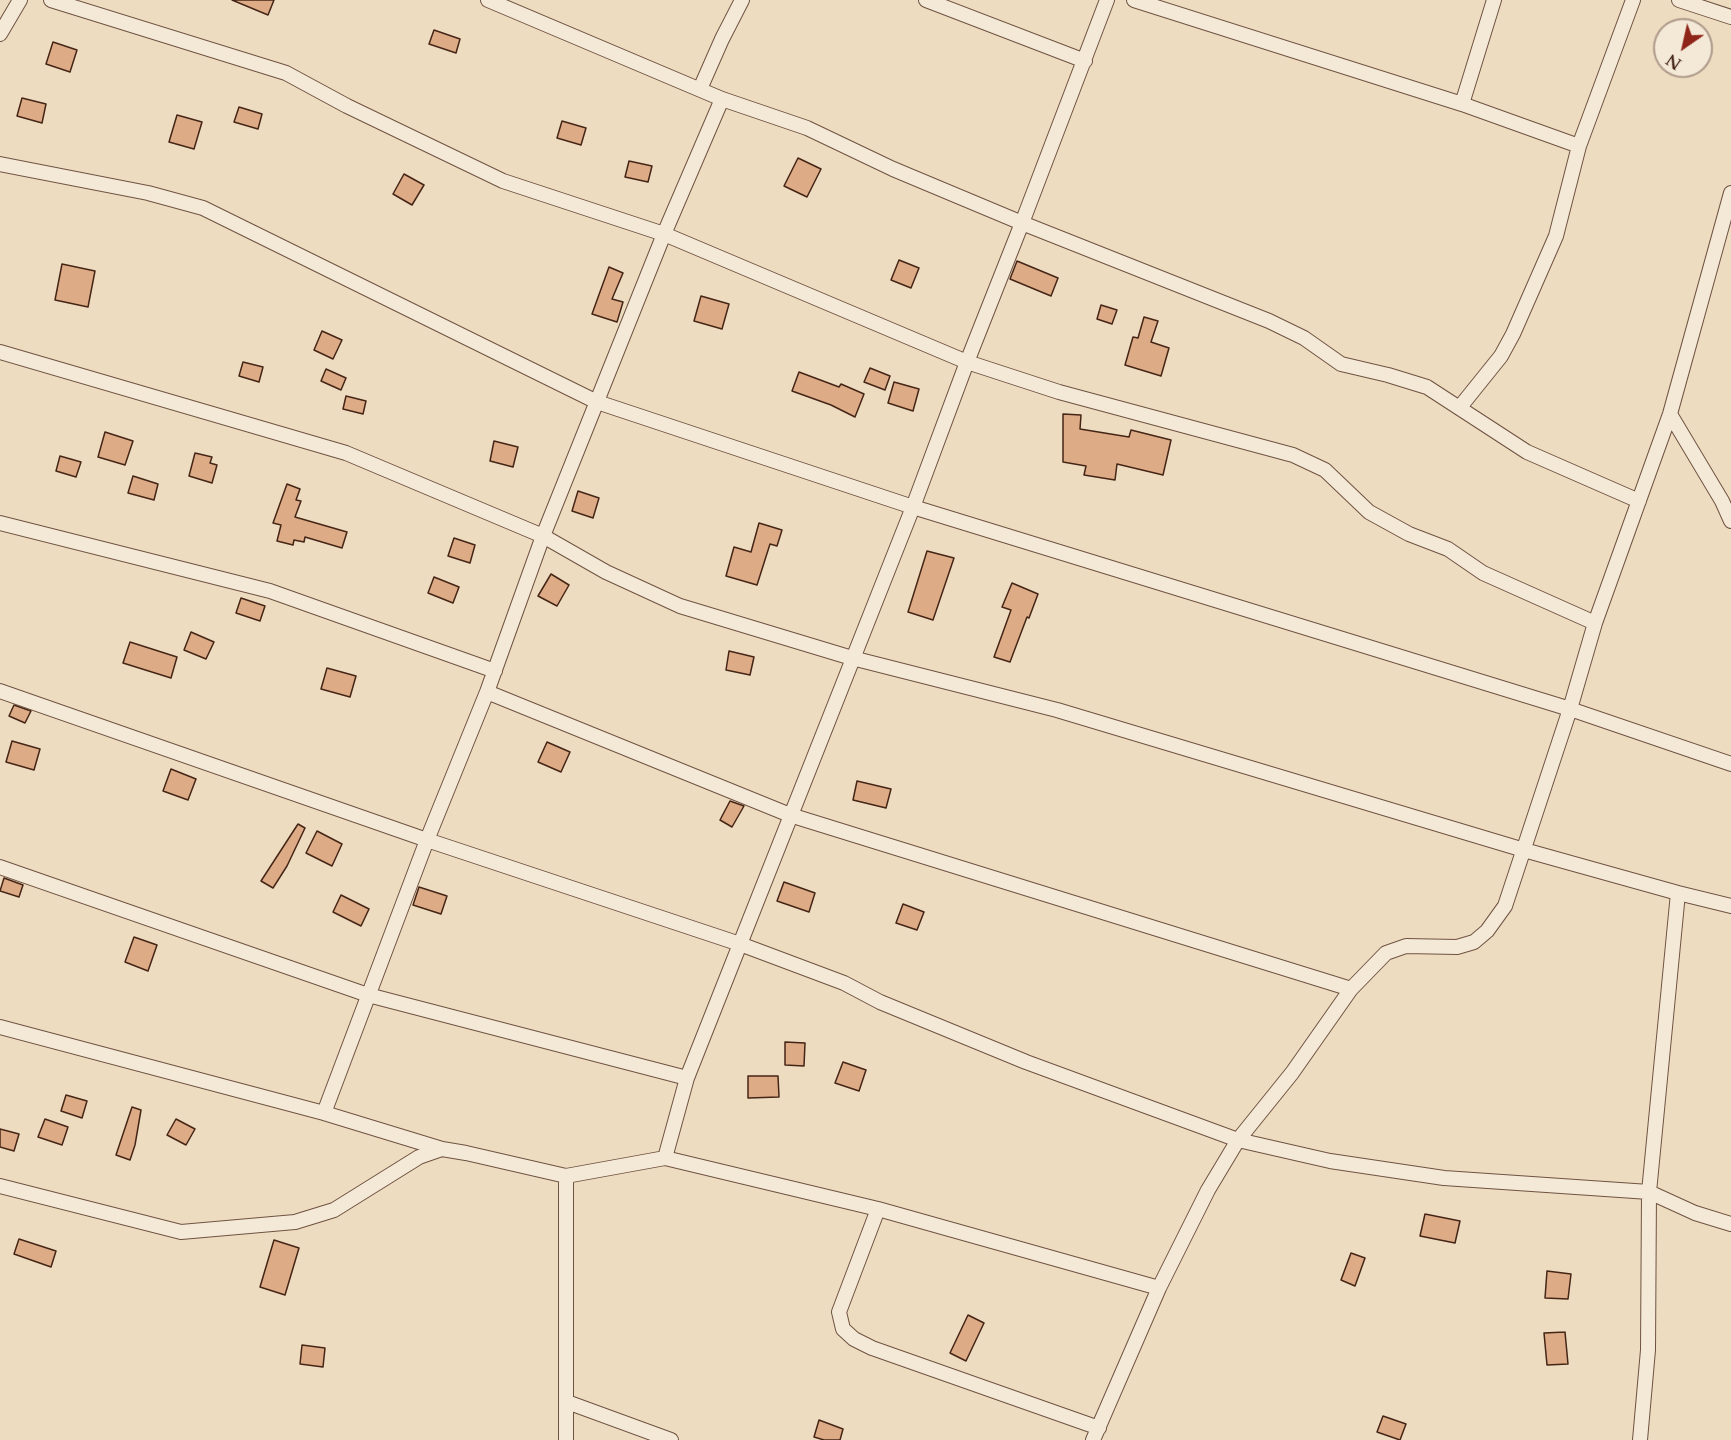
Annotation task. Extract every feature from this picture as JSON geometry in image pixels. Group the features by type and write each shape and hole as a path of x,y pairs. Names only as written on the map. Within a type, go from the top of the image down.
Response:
{"street":[{"path":"0,34 20,0"},
{"path":"51,0 286,73 347,106 503,181 664,234 967,362 1059,392 1293,455 1325,470 1369,512 1409,534 1448,549 1483,573 1595,623"},
{"path":"488,0 722,99 807,128 893,169 1022,223 1269,321 1304,338 1341,364 1427,387 1527,452 1640,501"},
{"path":"700,89 742,0"},
{"path":"926,0 1085,61"},
{"path":"665,1158 687,1078 913,507 1107,0"},
{"path":"1134,0 1461,104 1579,146"},
{"path":"1461,104 1494,0"},
{"path":"1460,407 1501,356 1514,334 1556,236 1579,146 1633,0"},
{"path":"1679,0 1731,17"},
{"path":"324,1113 427,840 495,671 543,536 664,234 722,99"},
{"path":"0,164 148,193 203,208 597,402 913,507 1570,709 1731,764"},
{"path":"878,1209 839,1312 843,1329 854,1339 872,1348 1096,1434 1159,1288 1208,1190 1238,1140 1292,1073 1351,989 1386,953 1406,946 1457,946 1474,942 1487,931 1505,906 1570,709 1595,623 1670,414 1731,193"},
{"path":"0,352 346,453 543,536 606,572 680,606 852,658 1058,710 1524,850 1678,893 1728,903"},
{"path":"1670,414 1731,520"},
{"path":"0,523 270,591 495,671"},
{"path":"0,691 427,840 740,944 844,983 880,1002 1026,1062 1238,1140 1330,1161 1444,1178 1649,1192 1713,1220 1731,1224"},
{"path":"487,692 790,815 1351,989"},
{"path":"0,867 368,995 687,1078"},
{"path":"1640,1440 1648,1350 1649,1192 1678,893"},
{"path":"0,1028 324,1113 442,1149 566,1176 665,1158 878,1209 1159,1288"},
{"path":"0,1186 181,1232 295,1222 334,1210 419,1157 442,1149"},
{"path":"566,1176 566,1440"},
{"path":"567,1402 671,1440"}],"building":[{"path":"232,0 274,0 268,15"},
{"path":"434,30 460,39 456,53 429,44"},
{"path":"53,42 77,50 70,72 46,64"},
{"path":"22,98 46,104 42,123 17,116"},
{"path":"239,107 262,114 258,129 234,122"},
{"path":"177,115 202,122 194,149 169,142"},
{"path":"562,121 586,128 581,145 557,138"},
{"path":"798,158 821,169 807,197 784,186"},
{"path":"629,161 652,166 648,182 625,177"},
{"path":"404,174 424,185 412,205 393,194"},
{"path":"899,260 919,268 911,288 891,280"},
{"path":"1017,261 1058,278 1051,296 1010,279"},
{"path":"62,264 95,271 88,307 55,300"},
{"path":"609,267 623,273 612,299 623,302 617,322 592,314"},
{"path":"701,296 729,304 722,329 694,321"},
{"path":"1101,305 1117,310 1112,324 1097,319"},
{"path":"1144,317 1158,321 1151,342 1169,348 1161,376 1125,365 1133,337 1138,338"},
{"path":"322,331 342,340 333,359 314,350"},
{"path":"243,362 263,367 259,382 239,376"},
{"path":"870,368 890,376 885,390 864,382"},
{"path":"326,369 346,378 341,390 321,381"},
{"path":"799,372 839,387 841,384 864,394 855,417 831,405 792,391"},
{"path":"894,382 919,389 913,411 888,403"},
{"path":"346,396 366,401 363,414 343,409"},
{"path":"1063,414 1081,415 1080,429 1129,437 1131,430 1171,440 1163,475 1117,464 1115,480 1084,475 1086,466 1063,462"},
{"path":"105,432 133,441 125,465 98,457"},
{"path":"494,441 518,447 513,467 490,461"},
{"path":"195,453 212,457 210,463 217,465 212,483 189,476"},
{"path":"60,456 81,462 76,477 56,471"},
{"path":"133,476 158,484 154,500 128,493"},
{"path":"287,484 300,489 296,500 301,501 295,517 347,532 342,548 305,537 304,542 294,540 293,545 277,541 281,525 273,523"},
{"path":"578,491 599,498 593,518 572,511"},
{"path":"759,523 782,530 777,546 770,544 757,585 726,576 734,547 751,552"},
{"path":"454,538 475,545 470,563 448,556"},
{"path":"927,551 954,558 933,620 908,612"},
{"path":"551,574 569,585 557,606 538,596"},
{"path":"434,577 459,587 453,603 428,593"},
{"path":"1012,583 1038,594 1010,662 994,657 1011,610 1002,607"},
{"path":"241,598 265,606 260,621 236,613"},
{"path":"191,632 214,642 206,659 184,650"},
{"path":"130,642 177,657 171,678 123,663"},
{"path":"729,651 754,657 750,675 726,670"},
{"path":"327,668 356,676 350,697 321,689"},
{"path":"14,705 31,711 25,723 9,716"},
{"path":"12,741 40,749 34,770 6,762"},
{"path":"547,742 570,752 561,772 538,762"},
{"path":"171,769 196,779 188,800 163,791"},
{"path":"857,781 891,789 886,808 853,800"},
{"path":"730,801 744,806 732,827 720,820"},
{"path":"298,824 305,828 287,866 273,888 261,881"},
{"path":"317,831 342,844 332,866 306,853"},
{"path":"4,878 23,885 19,897 0,891"},
{"path":"784,882 815,893 809,912 777,901"},
{"path":"419,887 447,896 441,914 413,905"},
{"path":"341,895 369,909 361,926 333,912"},
{"path":"903,904 924,912 917,930 896,923"},
{"path":"134,937 157,945 148,971 125,962"},
{"path":"785,1042 805,1043 804,1066 785,1065"},
{"path":"843,1062 866,1070 859,1091 835,1083"},
{"path":"748,1076 778,1076 779,1097 748,1098"},
{"path":"66,1095 87,1101 82,1118 61,1111"},
{"path":"132,1107 141,1110 130,1160 116,1155"},
{"path":"45,1119 68,1127 62,1145 38,1137"},
{"path":"176,1119 195,1129 186,1145 167,1135"},
{"path":"0,1129 19,1134 14,1151 0,1147"},
{"path":"1425,1214 1460,1221 1455,1243 1420,1236"},
{"path":"19,1239 56,1251 51,1267 14,1254"},
{"path":"274,1240 299,1248 285,1295 260,1287"},
{"path":"1351,1253 1365,1258 1355,1286 1341,1280"},
{"path":"1547,1271 1571,1274 1568,1299 1545,1298"},
{"path":"968,1315 984,1323 966,1361 950,1353"},
{"path":"1565,1332 1568,1364 1547,1365 1544,1333"},
{"path":"302,1345 325,1348 323,1367 300,1364"},
{"path":"1383,1416 1406,1424 1400,1440 1377,1432"},
{"path":"819,1420 843,1429 840,1440 824,1440 814,1437"}]}
